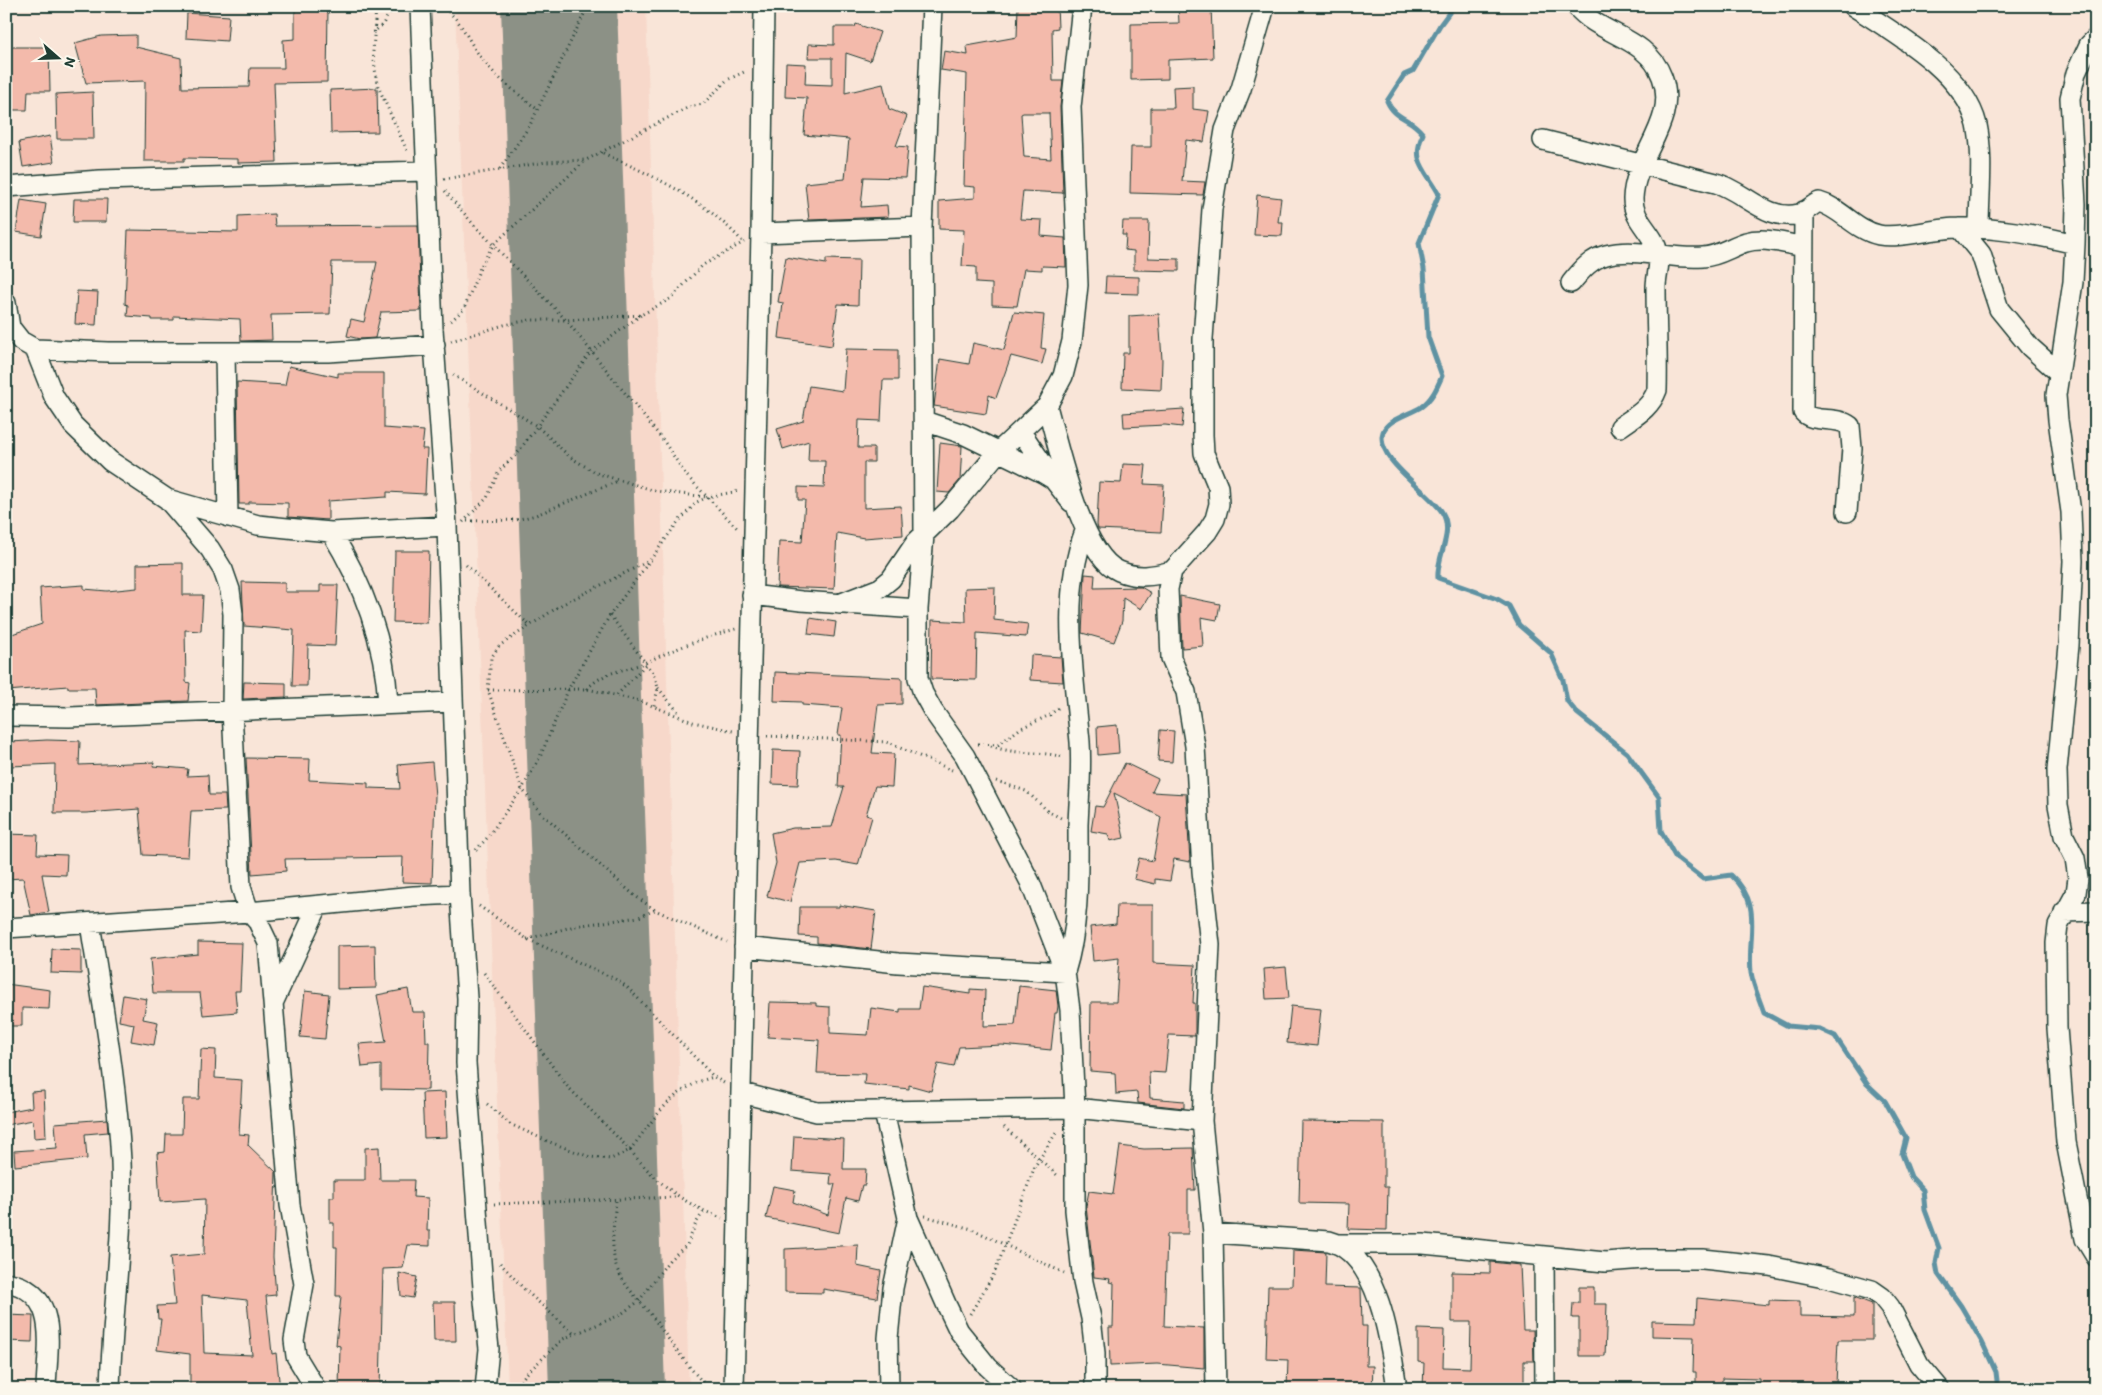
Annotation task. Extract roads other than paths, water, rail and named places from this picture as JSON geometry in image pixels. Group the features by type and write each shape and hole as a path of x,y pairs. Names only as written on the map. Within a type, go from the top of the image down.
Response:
{"street":[{"path":"420,6 423,171 447,526 460,894 467,998 466,1054 479,1247 489,1349 485,1389"},
{"path":"734,1389 742,1093 752,547 761,233 764,6"},
{"path":"932,6 922,227 924,535 918,609 918,678 922,693 954,739 1030,882 1065,972 1070,1010 1069,1108 1074,1210 1083,1282 1091,1318 1095,1353 1095,1389"},
{"path":"839,604 880,588 891,579 910,549 950,509 999,452 1047,406 1063,376 1072,341 1078,285 1071,107 1082,6"},
{"path":"1216,1389 1213,1233 1202,1121 1210,945 1202,871 1195,746 1186,692 1171,658 1168,634 1168,589 1172,571 1207,532 1215,519 1219,504 1218,487 1204,453 1202,435 1203,339 1212,209 1225,130 1241,89 1265,6"},
{"path":"1576,6 1584,16 1634,42 1648,54 1662,76 1666,102 1659,129 1640,165 1633,199 1634,212 1655,244 1659,254 1656,290 1657,390 1646,409 1620,427"},
{"path":"1853,6 1918,50 1944,73 1966,98 1977,126 1979,228"},
{"path":"2096,38 2089,45 2076,73 2070,98 2076,204 2075,244 2072,290 2058,372 2058,420 2071,512 2073,561 2069,646 2057,770 2058,805 2064,836 2075,858 2078,878 2076,893 2058,926 2056,943 2061,1086 2066,1142 2085,1239 2096,1257"},
{"path":"1543,140 1730,187 1758,207 1773,213 1790,215 1804,212 1819,202 1829,204 1850,221 1877,234 1888,236 1960,228 1979,228 2075,244"},
{"path":"6,187 175,177 423,171"},
{"path":"1804,212 1803,412 1810,417 1836,420 1850,426 1852,448 1847,512"},
{"path":"761,233 922,227"},
{"path":"1960,228 1982,254 1999,309 2030,348 2058,372"},
{"path":"1571,283 1595,259 1608,254 1659,254 1686,258 1712,256 1747,242 1763,240 1803,247"},
{"path":"6,303 8,326 21,341 35,349 108,352 328,352 434,337"},
{"path":"35,349 54,396 73,425 110,462 167,499 210,549 223,570 230,590 233,630 232,710 242,893 249,912 258,922 268,943 290,1205 304,1284 294,1340 296,1356 316,1389"},
{"path":"225,353 228,517"},
{"path":"1047,406 1083,524 1075,557 1072,586 1076,708 1080,756 1077,918 1073,946 1065,972"},
{"path":"924,421 963,434 1053,479"},
{"path":"1021,432 1083,524 1099,556 1118,571 1138,577 1172,571"},
{"path":"167,499 258,525 331,532 447,526"},
{"path":"331,532 359,584 387,676 388,703"},
{"path":"752,595 839,604 918,609"},
{"path":"6,716 69,717 388,703 453,702"},
{"path":"6,928 249,912 414,896 460,894"},
{"path":"274,1002 318,906"},
{"path":"2064,912 2096,911"},
{"path":"90,923 114,1091 121,1161 120,1230 110,1389"},
{"path":"744,947 898,963 1065,972"},
{"path":"742,1093 817,1112 1069,1108 1202,1121"},
{"path":"884,1112 907,1215 958,1331 988,1368 1012,1389"},
{"path":"889,1389 888,1338 893,1288 907,1215"},
{"path":"1213,1233 1308,1239 1340,1244 1423,1244 1605,1262 1644,1259 1712,1260 1768,1266 1829,1278 1872,1290 1882,1297 1890,1307 1919,1364 1940,1389"},
{"path":"1340,1244 1355,1256 1369,1279 1381,1311 1392,1352 1397,1389"},
{"path":"1544,1256 1545,1389"},
{"path":"6,1282 20,1284 33,1292 43,1305 47,1322 46,1389"}],"waterway":[{"path":"1454,6 1440,25 1413,71 1404,75 1387,101 1395,112 1413,124 1423,134 1419,143 1419,159 1439,194 1419,243 1424,269 1428,337 1442,376 1434,393 1425,404 1394,420 1386,427 1383,432 1382,442 1394,464 1442,512 1447,528 1438,578 1497,599 1509,606 1519,625 1551,653 1563,680 1567,701 1577,713 1627,753 1659,797 1661,831 1676,858 1703,879 1731,875 1741,886 1751,909 1751,972 1764,1013 1788,1026 1820,1029 1835,1036 1867,1084 1885,1101 1906,1138 1902,1154 1911,1177 1923,1190 1925,1210 1939,1248 1936,1263 1938,1274 1961,1306 1982,1342 1996,1372 1998,1389"}]}
